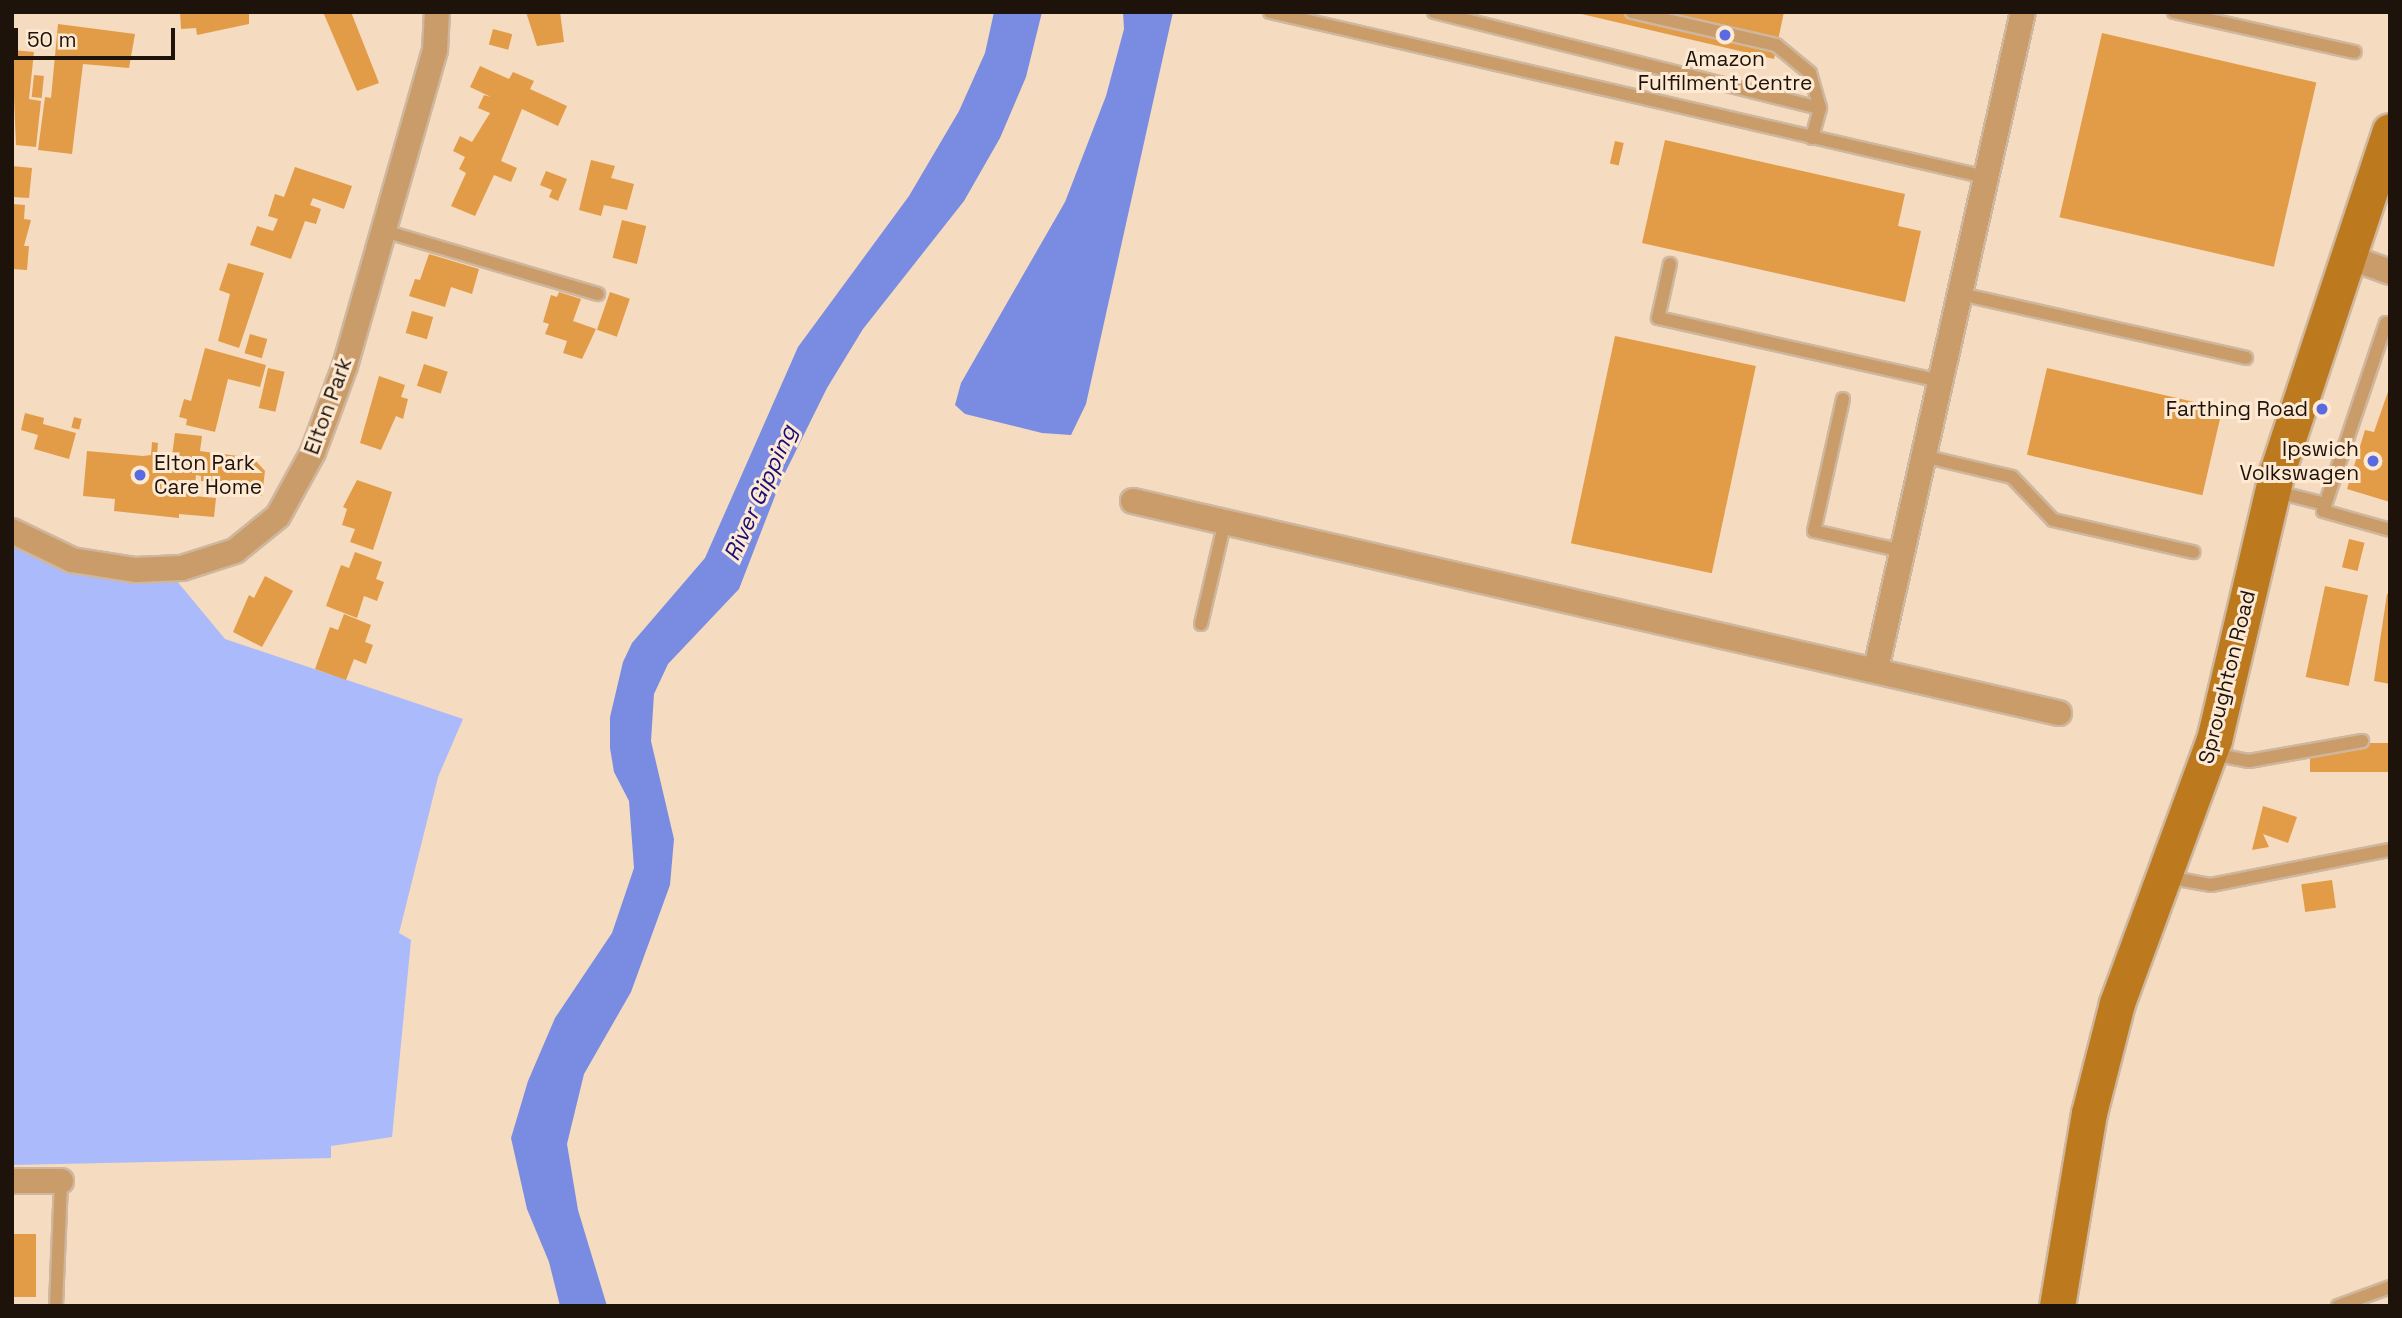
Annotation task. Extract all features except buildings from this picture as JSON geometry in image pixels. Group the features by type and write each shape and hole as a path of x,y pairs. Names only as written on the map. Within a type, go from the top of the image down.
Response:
{"street":[{"name":"Elton Park","path":"12,531 72,560 135,570 183,568 235,551 278,516 313,452 345,366 435,50 437,12"},
{"path":"1876,669 2023,12"},
{"name":"Sproughton Road","path":"2057,1306 2089,1113 2118,1003 2209,753 2273,491 2346,256 2390,131"},
{"path":"2346,256 2390,272"},
{"path":"1133,501 2059,713"},
{"path":"12,1181 61,1181"}],"lane":[{"path":"1270,12 1986,177"},
{"path":"1434,12 1820,108"},
{"path":"1632,12 1776,45 1810,73 1820,108 1812,138"},
{"path":"2174,12 2354,52"},
{"path":"384,231 598,294"},
{"path":"1670,264 1658,318 1940,381"},
{"path":"1960,295 2246,358"},
{"path":"2390,324 2386,323 2323,510 2390,530"},
{"path":"1843,399 1814,531 1902,551"},
{"path":"1923,456 2012,477 2053,520 2193,552"},
{"path":"2273,491 2325,504"},
{"path":"1201,624 1225,521"},
{"path":"2209,753 2249,761 2362,741"},
{"path":"2163,876 2211,885 2390,850"},
{"path":"56,1306 61,1181"},
{"path":"2338,1306 2390,1287"}],"shaded area":[{"path":"12,526 176,580 225,639 463,719 438,777 399,933 411,940 392,1137 331,1146 331,1158 12,1165"}],"water":[{"name":"River Gipping","path":"994,12 1042,12 1026,77 1000,138 964,201 863,329 827,388 780,483 739,589 668,664 654,694 651,741 674,839 670,885 631,992 584,1074 567,1144 578,1210 607,1306 560,1306 549,1262 527,1209 511,1138 528,1081 555,1018 612,933 634,868 629,801 614,772 610,748 610,717 623,662 632,643 705,558 798,347 909,196 959,111 985,53"},
{"path":"1123,12 1173,12 1086,404 1071,435 1042,433 965,414 955,405 961,383 1065,202 1106,96 1124,29"}],"place":[{"name":"Amazon Fulfilment Centre","path":"1725,35"},
{"name":"Farthing Road","path":"2322,409"},
{"name":"Ipswich Volkswagen","path":"2373,461"},
{"name":"Elton Park Care Home","path":"140,475"}]}
